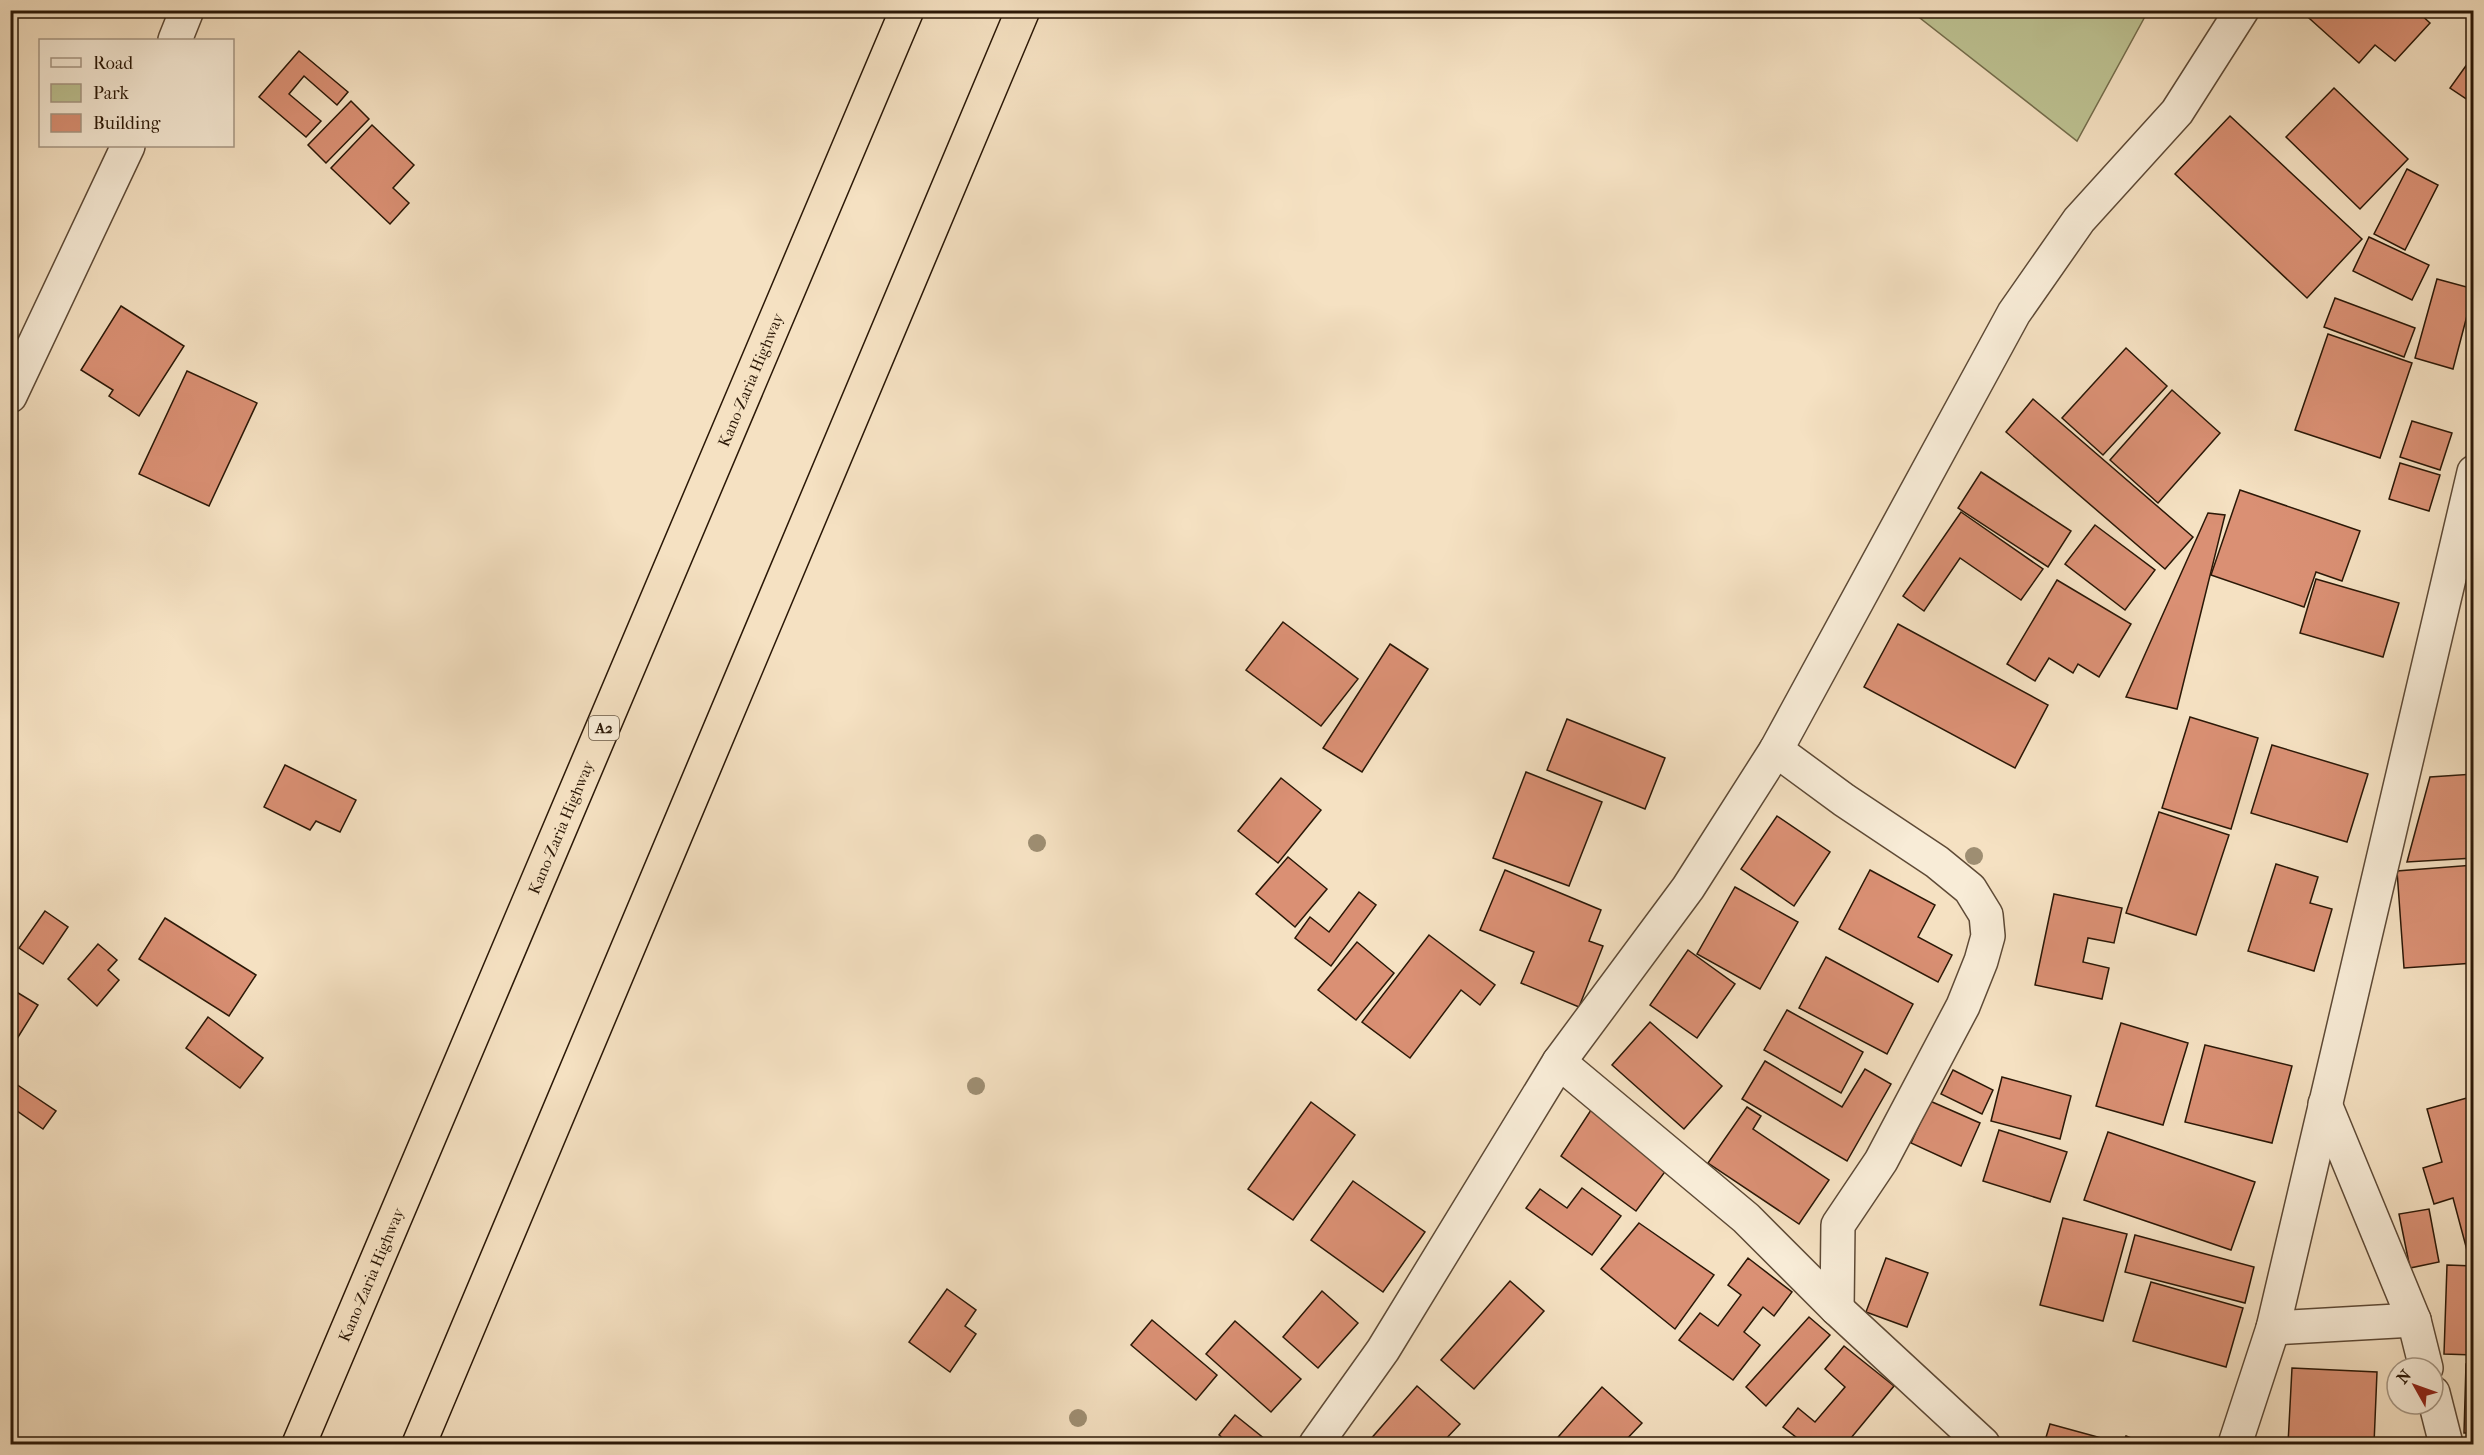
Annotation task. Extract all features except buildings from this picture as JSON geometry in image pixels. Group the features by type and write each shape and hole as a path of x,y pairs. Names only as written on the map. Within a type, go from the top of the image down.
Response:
{"highway":[{"name":"Kano-Zaria Highway","path":"299,1444 907,10"},
{"path":"419,1444 1023,10"}],"street":[{"path":"175,39 187,10"},
{"path":"1316,1444 1383,1350 1559,1062 1688,888 1776,750 2014,313 2079,220 2177,112 2242,10"},
{"path":"10,396 128,147"},
{"path":"2235,1444 2273,1328 2474,472"},
{"path":"1776,750 1844,800 1937,862 1970,889 1986,915 1986,944 1963,1006 1881,1161 1838,1225 1837,1309"},
{"path":"1559,1062 1746,1218 1837,1309 1983,1444"},
{"path":"2325,1104 2414,1320 2424,1356"},
{"path":"2273,1328 2414,1320"},
{"path":"2439,1416 2446,1444"}],"green space":[{"path":"1911,11 2148,11 2077,141"}]}
